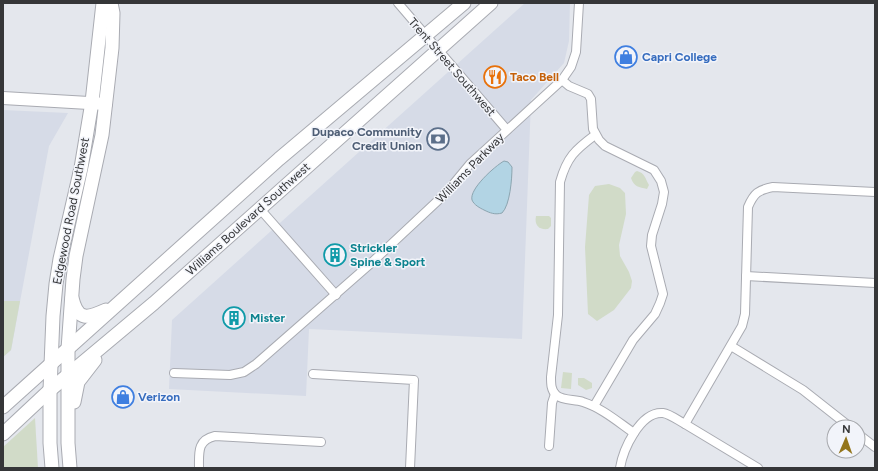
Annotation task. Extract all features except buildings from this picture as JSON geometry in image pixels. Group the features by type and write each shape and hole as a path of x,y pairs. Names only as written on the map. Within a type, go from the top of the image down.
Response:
{"main road":[{"name":"Edgewood Road Southwest","path":"52,468 50,443 50,390 53,316 60,259 80,168 92,102 103,3"},
{"name":"Edgewood Road Southwest","path":"70,468 68,443 68,349 72,295 76,256 102,135 112,48 113,13 111,3"},
{"name":"Williams Boulevard Southwest","path":"3,407 279,159 464,3"},
{"name":"Williams Boulevard Southwest","path":"3,434 50,390 154,303 491,3"},
{"path":"72,295 74,307 78,313 85,316 92,316 118,304"},
{"path":"68,443 74,395 78,382 116,335"}],"street":[{"name":"Trent Street Southwest","path":"398,3 507,130"},
{"name":"Williams Parkway","path":"174,373 230,376 244,372 256,364 336,295 446,193 470,164 562,80 571,67 576,52 579,3"},
{"path":"562,80 569,86 588,94 592,99 592,123 598,140 605,146 654,170 661,181 664,192 662,204 652,235 651,246 663,294 655,314 633,340 594,406"},
{"path":"3,98 106,104"},
{"path":"595,135 577,149 569,158 560,182 558,315 551,387 555,394 560,398 582,401 594,406 634,433"},
{"path":"685,424 742,326 745,314 748,207 752,197 762,189 773,187 875,192"},
{"path":"260,209 336,295"},
{"path":"746,276 875,283"},
{"path":"731,346 803,390 840,419"},
{"path":"313,374 414,380 410,468"},
{"path":"549,446 552,403 555,394"},
{"path":"620,468 625,451 634,433 644,421 654,414 664,413 758,468"},
{"path":"199,468 201,445 207,438 215,436 321,442"},
{"path":"866,440 875,447"}],"shaded area":[{"path":"525,3 570,3 569,41 564,63 531,100 522,339 309,329 306,396 169,389 172,320"},
{"path":"3,110 68,113 49,146 11,350 3,357"}],"green space":[{"path":"637,171 642,173 646,178 649,185 647,189 637,186 632,181 631,178"},
{"path":"609,184 620,188 625,193 626,214 619,245 620,256 632,281 631,288 614,310 597,321 588,314 585,247 589,195 595,186"},
{"path":"536,216 549,216 551,218 551,226 548,229 540,228 536,222"},
{"path":"3,301 20,301 11,350 3,357"},
{"path":"563,372 572,373 571,389 561,388"},
{"path":"578,378 584,378 592,383 592,388 586,390 578,385"},
{"path":"35,418 38,468 3,468 3,447"}],"water":[{"path":"504,161 508,162 512,167 511,185 509,198 505,209 502,213 497,214 484,210 476,205 472,200 472,195 478,184"}],"place":[{"name":"Capri College","path":"626,57"},
{"name":"Taco Bell","path":"495,77"},
{"name":"Dupaco Community Credit Union","path":"438,139"},
{"name":"Strickler Spine & Sport","path":"335,255"},
{"name":"Mister","path":"234,318"},
{"name":"Verizon","path":"123,397"}]}
